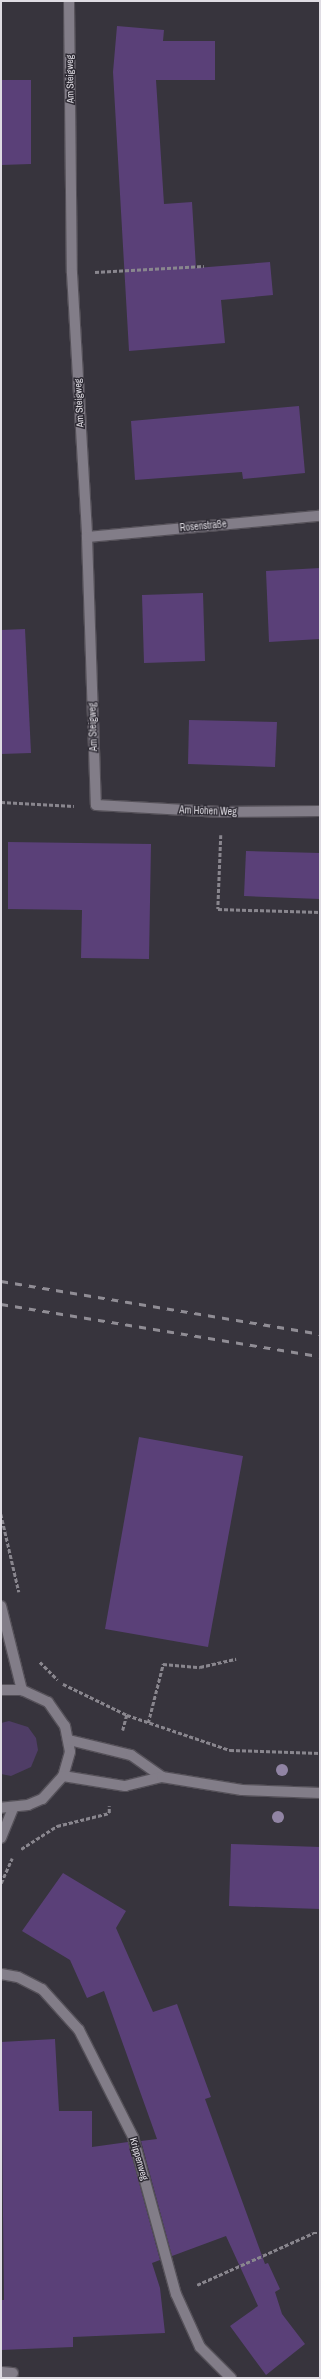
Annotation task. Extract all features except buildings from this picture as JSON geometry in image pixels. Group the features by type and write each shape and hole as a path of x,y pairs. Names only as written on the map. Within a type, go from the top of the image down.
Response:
{"street":[{"name":"Am Steigweg","path":"69,1 72,273 87,537 96,805"},
{"name":"Rosenstraße","path":"87,537 320,516"},
{"name":"Am Hohen Weg","path":"96,805 221,812 320,811"},
{"path":"1,1606 22,1690"},
{"path":"1,1690 22,1690 36,1694 58,1713 69,1740 64,1776 42,1799 13,1808 1,1808"},
{"path":"69,1740 132,1755 162,1777"},
{"path":"64,1776 125,1786 162,1777 242,1790 320,1793"},
{"path":"1,1838 13,1808"},
{"name":"Krippenweg","path":"1,1974 18,1977 42,1989 79,2030 133,2137 176,2294 200,2347 230,2378"},
{"path":"1,2372 13,2373"}],"path":[{"path":"72,273 204,266"},
{"path":"1,802 96,805"},
{"path":"221,812 218,908 320,912"},
{"path":"1,1514 20,1597"},
{"path":"148,1724 163,1664 200,1667 236,1659"},
{"path":"127,1715 148,1724 230,1750 320,1753"},
{"path":"1,1883 14,1855"},
{"path":"176,2294 312,2233 320,2233"}],"shaded area":[{"path":"9,1721 28,1727 36,1738 38,1750 31,1767 11,1776 1,1774 1,1723"}],"railway":[{"path":"1,1281 320,1334"},
{"path":"1,1304 320,1356"}]}
